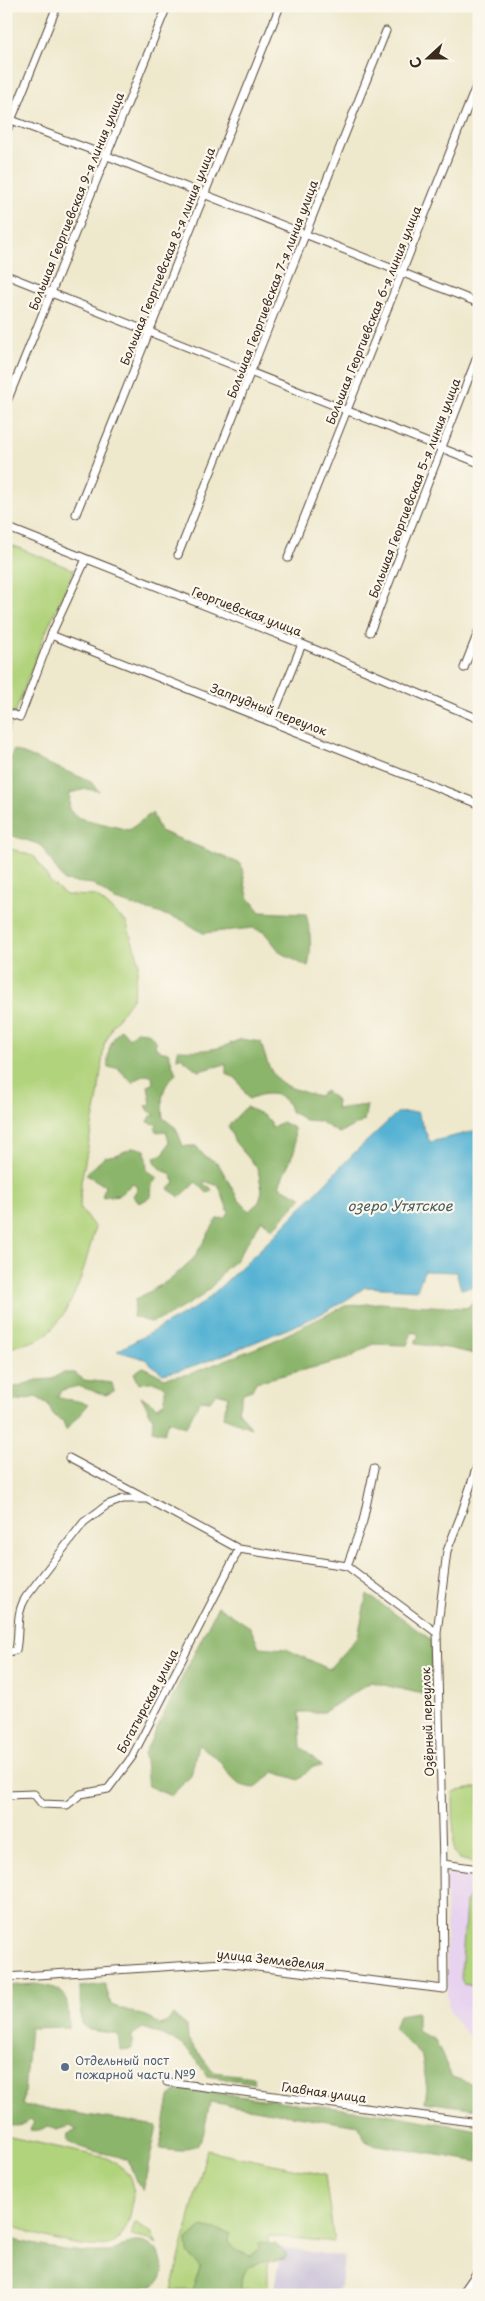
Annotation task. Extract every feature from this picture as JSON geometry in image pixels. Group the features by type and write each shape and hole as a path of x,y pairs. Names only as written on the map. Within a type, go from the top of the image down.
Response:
{"street":[{"path":"6,133 9,119 56,6"},
{"name":"Большая Георгиевская 9-я линия улица","path":"6,404 52,293 105,155 167,6"},
{"name":"Большая Георгиевская 8-я линия улица","path":"76,514 280,6"},
{"name":"Большая Георгиевская 7-я линия улица","path":"178,555 386,31"},
{"name":"Большая Георгиевская 6-я линия улица","path":"288,558 479,80"},
{"path":"9,119 479,303"},
{"path":"6,275 479,463"},
{"name":"Большая Георгиевская 5-я линия улица","path":"370,632 479,352"},
{"name":"Георгиевская улица","path":"6,528 302,644 479,719"},
{"path":"6,712 20,717 51,635 86,559"},
{"path":"464,668 479,630"},
{"name":"Запрудный переулок","path":"51,635 479,804"},
{"path":"271,721 302,644"},
{"path":"68,1458 239,1549 347,1566 437,1633"},
{"name":"Озёрный переулок","path":"444,1989 437,1633 447,1551 462,1515 479,1460"},
{"path":"347,1566 363,1520 374,1469"},
{"path":"6,1653 16,1650 20,1633 19,1609 84,1522 107,1505 123,1499 147,1499"},
{"name":"Богатырская улица","path":"6,1795 34,1794 42,1804 68,1805 81,1794 108,1789 132,1757 239,1549"},
{"path":"443,1864 479,1869"},
{"name":"улица Земледелия","path":"6,1977 223,1963 444,1989"},
{"name":"Главная улица","path":"167,2082 479,2123"},
{"path":"463,2295 479,2272"}],"shaded area":[{"path":"446,1874 479,1878 479,2037 467,2035 450,2012 447,1994"},
{"path":"281,2247 344,2257 341,2286 331,2295 307,2295 274,2289"}],"green space":[{"path":"6,543 74,570 44,636 6,737"},
{"path":"14,750 90,781 99,791 86,789 70,793 69,810 79,818 129,830 152,813 160,831 241,864 248,897 260,912 306,914 310,940 308,967 281,953 264,932 253,928 203,933 182,920 115,900 93,884 64,881 41,845 6,832 6,765"},
{"path":"6,847 35,857 51,883 66,895 96,896 126,922 139,961 133,997 113,1025 104,1045 98,1096 81,1182 80,1208 95,1228 83,1271 65,1311 47,1334 33,1341 6,1349"},
{"path":"121,1029 129,1038 136,1031 148,1032 156,1042 155,1047 162,1052 168,1052 176,1074 167,1083 163,1094 163,1118 176,1128 183,1146 196,1146 204,1156 218,1163 238,1199 249,1211 259,1202 262,1191 258,1169 235,1142 228,1126 246,1107 261,1114 271,1122 271,1128 282,1122 294,1128 295,1149 279,1186 302,1197 273,1229 262,1220 235,1261 225,1269 202,1296 166,1317 151,1322 133,1317 135,1300 171,1279 194,1258 217,1219 224,1218 229,1213 219,1186 204,1181 204,1185 210,1187 212,1191 207,1193 196,1182 180,1197 168,1189 175,1183 170,1173 157,1166 154,1157 164,1154 169,1142 166,1131 156,1132 155,1128 158,1125 148,1122 151,1116 156,1115 149,1111 146,1106 151,1104 148,1086 153,1084 152,1076 144,1075 132,1083 118,1068 108,1068 110,1047 114,1037"},
{"path":"240,1039 261,1042 273,1074 285,1085 318,1096 326,1091 337,1101 336,1109 367,1105 364,1121 339,1133 319,1121 305,1120 290,1111 288,1104 274,1094 255,1096 249,1099 236,1078 226,1074 226,1064 198,1071 182,1058 177,1058 178,1050 210,1049 225,1046"},
{"path":"134,1147 145,1150 147,1170 158,1178 152,1184 151,1197 139,1203 133,1196 138,1188 133,1183 119,1195 102,1197 105,1186 86,1174 105,1157 119,1154"},
{"path":"479,1299 479,1355 448,1348 415,1344 419,1334 412,1332 407,1345 373,1344 347,1359 256,1382 252,1390 243,1393 238,1410 251,1428 223,1417 228,1396 216,1393 210,1401 200,1400 186,1427 168,1421 164,1433 152,1430 153,1419 141,1396 157,1407 165,1402 165,1388 153,1382 139,1384 134,1373 143,1367 165,1378 190,1374 271,1342 345,1306 378,1303 466,1308"},
{"path":"62,1373 75,1373 84,1380 112,1383 114,1391 106,1395 78,1386 62,1390 57,1397 88,1405 66,1430 63,1421 54,1416 48,1404 36,1397 6,1403 6,1390 37,1380 52,1379"},
{"path":"367,1594 433,1641 431,1696 371,1682 324,1712 299,1712 301,1747 322,1766 313,1766 299,1780 274,1772 255,1788 241,1785 233,1779 214,1756 198,1745 191,1776 171,1796 148,1786 144,1754 218,1606 250,1627 259,1647 286,1649 329,1669 358,1636"},
{"path":"479,1787 479,1821 476,1825 479,1827 479,1864 459,1859 454,1852 453,1792"},
{"path":"478,1890 479,1987 463,1984 461,1978 466,1903 470,1893"},
{"path":"35,1984 54,1988 64,1995 68,2007 69,2027 30,2028 23,2105 157,2126 143,2190 136,2181 128,2160 73,2144 67,2140 68,2134 77,2130 70,2126 56,2130 47,2126 39,2130 30,2130 34,2122 30,2119 19,2126 6,2124 6,2082 8,2075 6,2072 6,1986"},
{"path":"105,1984 111,2005 151,2018 160,2025 166,2023 173,2015 187,2026 188,2039 213,2072 254,2077 254,2083 207,2076 194,2056 181,2045 174,2040 143,2028 132,2035 132,2049 120,2050 118,2034 89,2030 81,2024 80,1987"},
{"path":"417,2012 417,2031 435,2040 452,2077 479,2086 479,2109 425,2102 427,2089 422,2057 394,2029 399,2015"},
{"path":"179,2089 379,2113 479,2130 479,2162 372,2144 364,2140 359,2126 210,2102 203,2136 197,2145 179,2151 160,2149 169,2097"},
{"path":"6,2136 107,2158 124,2170 131,2181 133,2201 128,2223 118,2240 112,2244 88,2246 74,2244 6,2225"},
{"path":"207,2150 325,2175 334,2242 268,2236 268,2290 171,2290"},
{"path":"135,2222 151,2232 157,2245 149,2240 131,2236"},
{"path":"202,2227 230,2233 229,2242 236,2250 250,2256 259,2249 259,2243 275,2244 287,2254 285,2259 258,2263 246,2269 241,2284 242,2295 190,2295 200,2268 188,2253 187,2240"},
{"path":"6,2238 57,2249 82,2252 113,2251 132,2242 144,2243 151,2246 157,2252 161,2259 163,2274 154,2285 145,2286 144,2292 151,2295 6,2295"}],"water":[{"name":"озеро Утятское","path":"417,1112 430,1142 471,1132 479,1128 479,1286 461,1289 456,1272 424,1271 417,1290 365,1287 341,1303 301,1323 188,1368 163,1374 145,1359 117,1351 202,1304 272,1238 353,1154 397,1113"}],"place":[{"name":"Отдельный пост пожарной части №9","path":"65,2067"}]}
